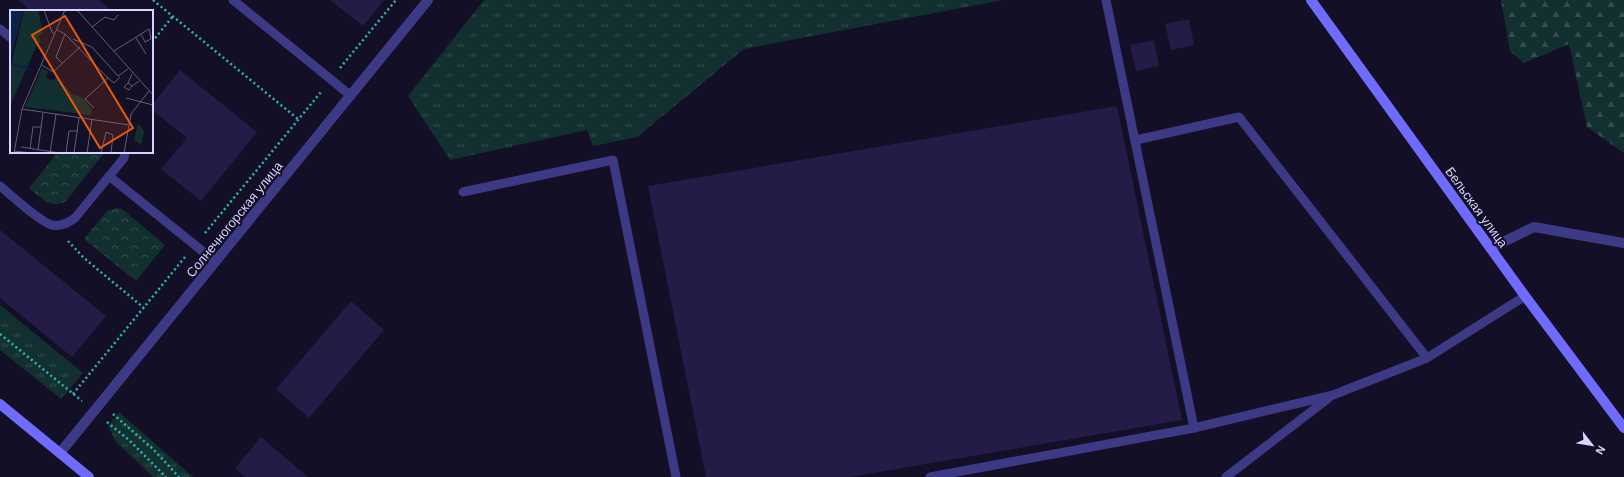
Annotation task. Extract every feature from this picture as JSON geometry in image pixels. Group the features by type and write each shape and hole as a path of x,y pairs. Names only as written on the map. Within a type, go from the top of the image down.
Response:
{"street":[{"name":"Солнечногорская улица","path":"60,454 428,0"},
{"name":"Бельская улица","path":"1311,0 1525,296 1624,428"},
{"path":"1491,248 1534,227 1624,243"},
{"path":"0,404 89,477"}],"lane":[{"path":"233,0 350,95"},
{"path":"1106,0 1194,428"},
{"path":"0,29 10,37"},
{"path":"1136,140 1240,117 1427,358"},
{"path":"0,186 41,219 51,225 60,226 68,224 75,218 124,158 125,153"},
{"path":"463,192 613,160 676,477"},
{"path":"109,176 216,262"},
{"path":"930,477 1194,428 1333,395 1427,358 1525,296"},
{"path":"1226,477 1333,395"}],"path":[{"path":"153,0 298,119"},
{"path":"73,394 396,0"},
{"path":"153,41 172,16"},
{"path":"60,226 78,253 144,308"},
{"path":"0,334 73,394 98,407 153,449 179,477"},
{"path":"98,407 166,477"}],"green space":[{"path":"484,0 1003,0 744,49 637,137 593,146 587,130 450,160 408,96"},
{"path":"1501,0 1624,0 1624,153 1587,127 1569,44 1524,63 1510,51"},
{"path":"57,153 104,153 66,201 55,204 50,203 29,188"},
{"path":"117,208 122,209 165,245 136,281 84,239 107,211"},
{"path":"0,305 83,373 61,399 0,350"},
{"path":"119,412 193,477 153,477 116,442 108,426"}],"building":[{"path":"18,0 99,0 111,10 31,10"},
{"path":"330,0 384,0 363,26"},
{"path":"1189,19 1194,45 1171,50 1165,24"},
{"path":"1154,40 1159,66 1136,71 1130,45"},
{"path":"180,70 257,132 201,201 161,169 187,138 153,111 153,104"},
{"path":"1117,106 1182,420 850,477 706,477 648,186"},
{"path":"0,230 106,316 72,357 0,298"},
{"path":"351,301 384,330 309,418 276,389"},
{"path":"261,437 308,477 245,477 235,468"}]}
